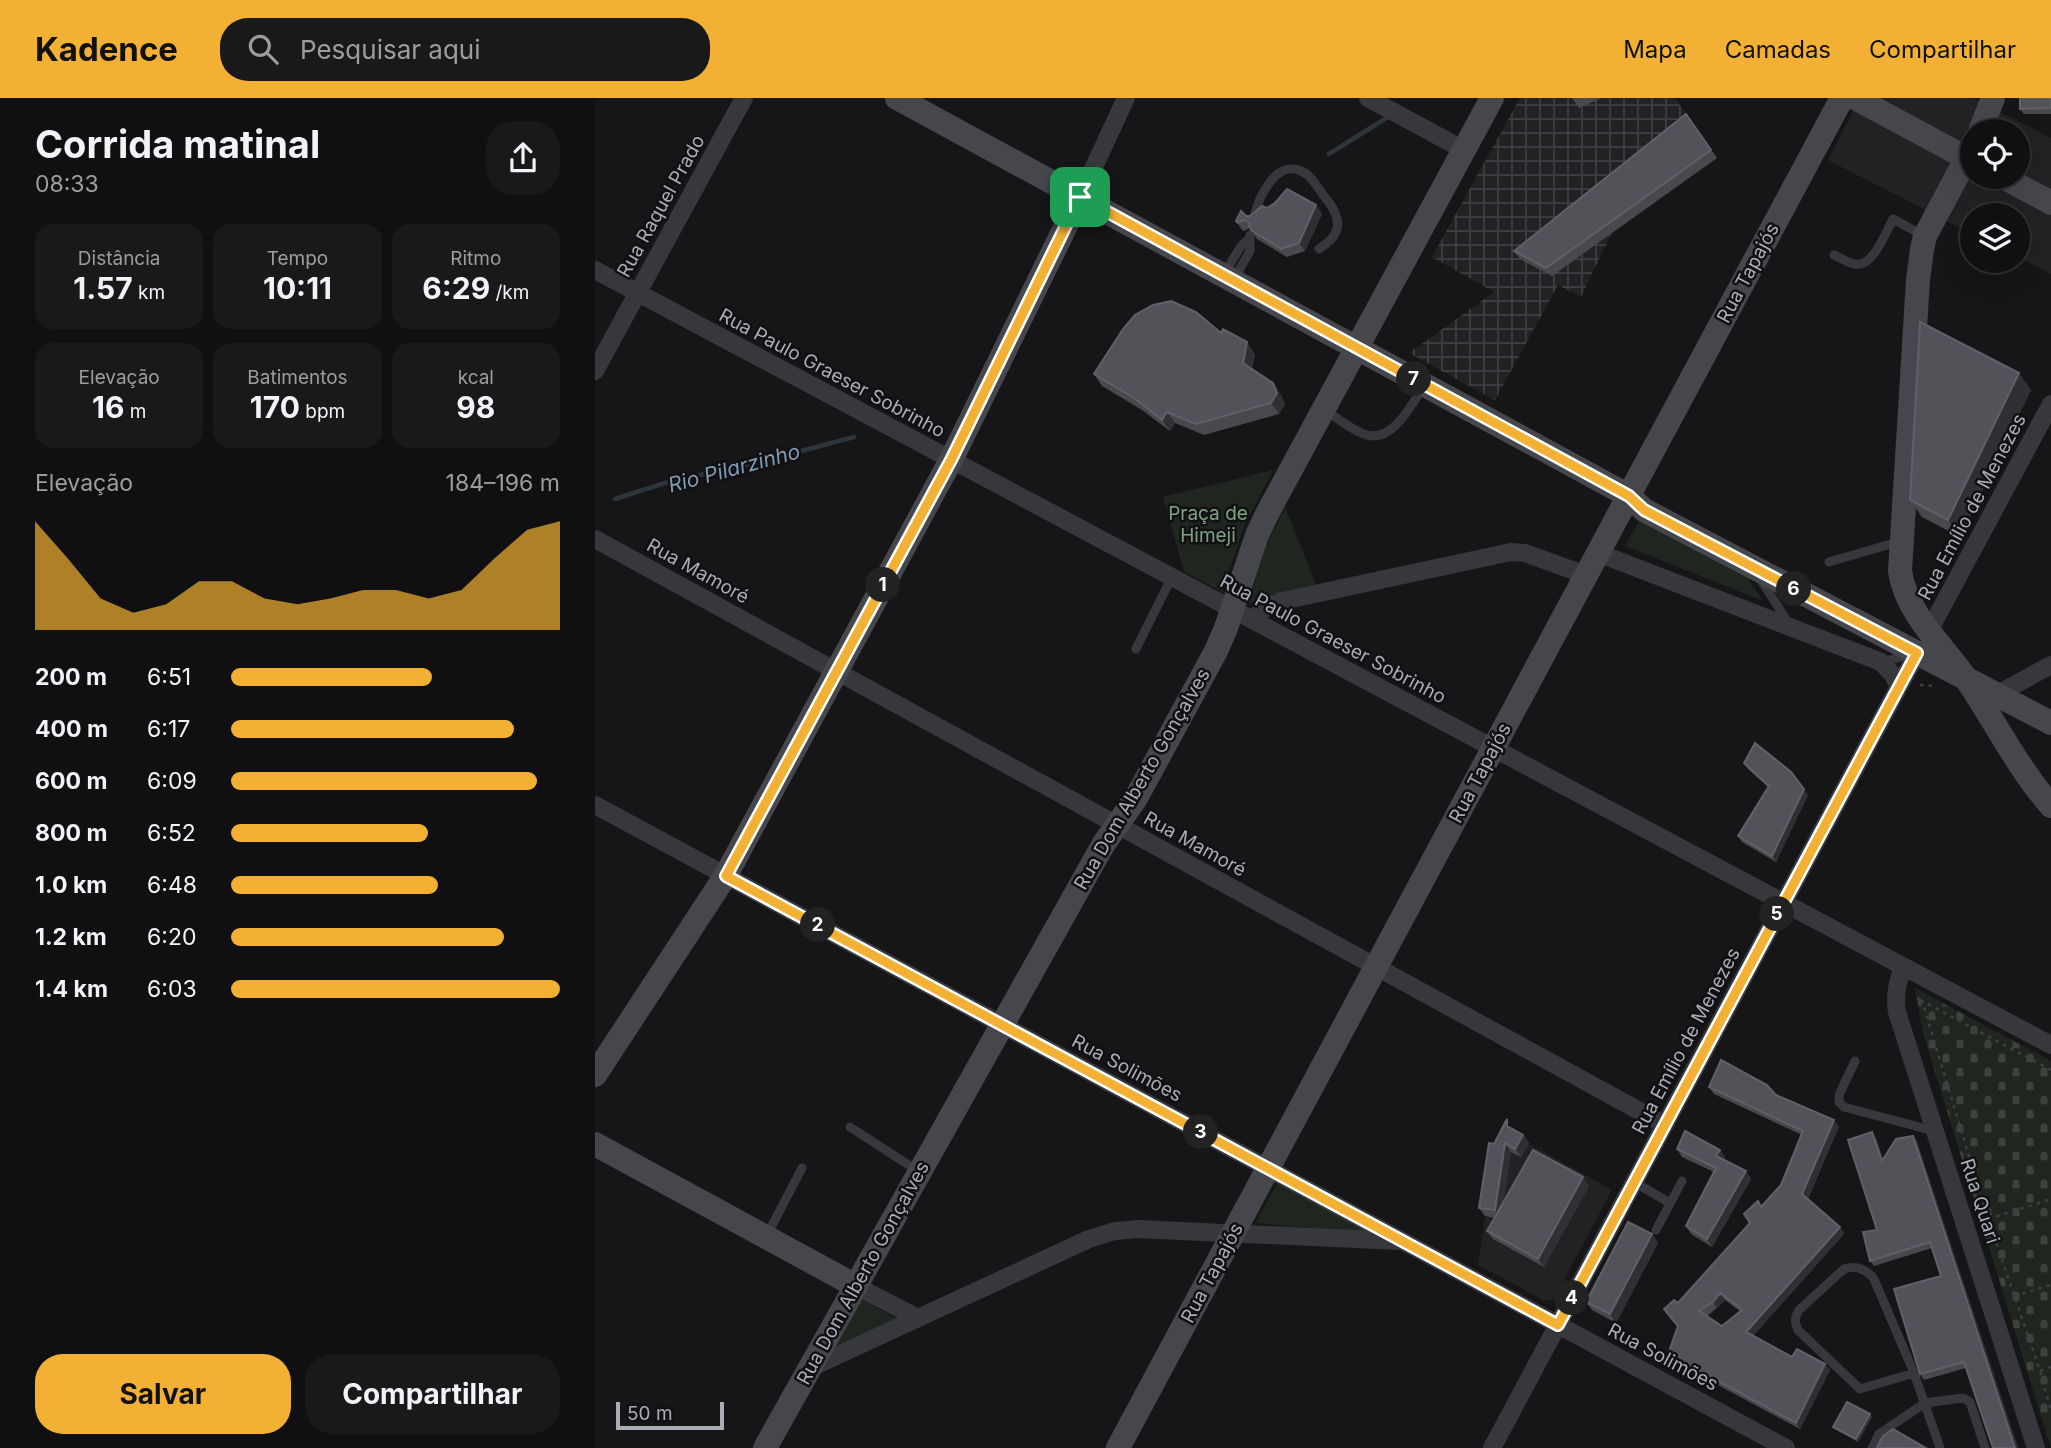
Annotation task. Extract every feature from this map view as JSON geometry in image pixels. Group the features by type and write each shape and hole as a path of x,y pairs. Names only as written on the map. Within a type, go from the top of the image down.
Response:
{"main road":[{"path":"897,98 1629,496 1644,510 1753,567 1886,651 1917,653 1966,679"},
{"name":"Rua Dom Alberto Gonçalves","path":"765,1448 1103,845 1136,798 1226,628 1241,614 1257,535 1268,512 1492,98"},
{"name":"Rua Tapajós","path":"1118,1448 1842,98"},
{"path":"1855,98 1960,150"},
{"path":"1985,119 1993,98"},
{"path":"1960,174 1925,236 1922,248 1900,571 1904,591 1929,631 1966,679 1994,707 2032,782 2051,806"},
{"path":"2025,189 2051,203"},
{"path":"595,1075 726,876 951,460 1080,197"},
{"path":"1886,651 1929,631"},
{"path":"1994,707 2051,723"},
{"path":"595,1144 856,1286"}],"street":[{"name":"Rua Raquel Prado","path":"595,371 744,98"},
{"path":"1080,197 1126,98"},
{"path":"1368,98 1464,150"},
{"name":"Rua Paulo Graeser Sobrinho","path":"595,270 2051,1045"},
{"name":"Rua Emílio de Menezes","path":"1929,631 2051,404"},
{"name":"Rua Mamoré","path":"595,539 1665,1125"},
{"path":"1241,614 1282,601 1511,552 1525,553 1586,575"},
{"path":"1598,553 1791,627 1886,651 1899,687"},
{"name":"Rua Emílio de Menezes","path":"1492,1448 1917,653"},
{"path":"1994,707 2051,664"},
{"name":"Rua Solimões","path":"595,805 1404,1241 1766,1443 1786,1448"},
{"name":"Rua Quari","path":"1903,966 1895,1001 2036,1448"},
{"path":"810,1368 1089,1239 1108,1233 1138,1229 1404,1241"},
{"path":"856,1286 918,1318"}],"lane":[{"path":"1254,218 1260,197 1276,175 1287,169 1299,169 1308,175 1331,204 1337,219 1334,236 1319,249"},
{"path":"1834,255 1854,264 1865,264 1871,260 1893,219 1925,236"},
{"path":"1228,278 1241,246 1250,237"},
{"path":"1324,409 1363,434 1384,434 1393,429 1425,385"},
{"path":"1829,562 1901,541"},
{"path":"1753,567 1791,627"},
{"path":"1136,649 1172,577"},
{"path":"1855,1061 1839,1096 1839,1102 1844,1107 1935,1132"},
{"path":"850,1127 919,1172"},
{"path":"766,1237 802,1168"},
{"path":"1656,1230 1682,1181"},
{"path":"1634,1182 1670,1203"},
{"path":"1914,1373 1860,1389 1798,1330 1796,1315 1844,1269 1855,1267 1866,1270 1874,1279 1914,1373 1940,1448"},
{"path":"1872,1448 1878,1434 1925,1404 1967,1399 1985,1448"}],"path":[{"path":"1899,687 1921,684 1938,686"},
{"path":"2051,1070 1922,1001 1988,1219 2051,1410"},
{"path":"1988,1219 2051,1199"},
{"path":"2014,1296 2051,1285"},
{"path":"2040,1371 2051,1367"}],"shaded area":[{"path":"1520,98 1675,98 1717,158 1612,232 1581,297 1558,285 1495,400 1409,353 1494,292 1432,257"},
{"path":"1860,98 1973,98 2014,119 1960,119 1960,189 2030,189 2030,127 2051,138 2051,274 2030,263 2030,203 1960,203 1960,228 1828,160"},
{"path":"1502,1128 1612,1190 1554,1299 1545,1301 1478,1265 1495,1151"}],"green space":[{"name":"Praça de Himeji","path":"1273,470 1244,527 1222,592 1184,572 1163,497"},
{"name":"Praça de Himeji","path":"1285,507 1317,587 1248,604 1266,546"},
{"path":"1639,521 1748,578 1763,601 1625,546"},
{"path":"1915,988 2051,1061 2051,1448 1923,1033"},
{"path":"1278,1182 1372,1233 1255,1223"},
{"path":"860,1298 897,1319 832,1348"}],"building":[{"path":"2020,98 2051,98 2051,108 2020,109"},
{"path":"1686,114 1711,150 1546,268 1514,251"},
{"path":"1287,189 1316,205 1299,243 1281,249 1251,230 1248,221 1236,221 1241,211 1250,216 1262,206 1267,208"},
{"path":"1171,301 1196,312 1221,333 1223,329 1247,342 1243,363 1273,383 1277,393 1271,403 1196,424 1167,412 1162,420 1134,398 1094,374 1135,315 1153,305"},
{"path":"1920,322 2019,373 1948,520 1910,500"},
{"path":"1755,743 1791,772 1804,789 1772,856 1738,836 1769,786 1744,763"},
{"path":"1721,1060 1767,1085 1776,1095 1834,1120 1802,1194 1840,1227 1746,1332 1792,1357 1797,1349 1825,1364 1796,1423 1668,1354 1678,1326 1664,1309 1674,1300 1678,1303 1750,1223 1744,1214 1758,1201 1761,1207 1781,1185 1803,1131 1709,1087","holes":["1720,1293 1742,1310 1722,1326 1699,1311 1713,1302"]},
{"path":"1507,1119 1507,1126 1523,1135 1515,1149 1505,1143 1495,1210 1479,1208 1489,1143 1494,1144"},
{"path":"1685,1131 1720,1150 1716,1156 1746,1171 1707,1239 1686,1226 1716,1168 1677,1149"},
{"path":"1872,1132 1882,1161 1896,1139 1913,1136 2015,1448 1993,1448 1964,1362 1920,1374 1894,1289 1941,1276 1930,1242 1870,1261 1863,1232 1877,1230 1848,1140"},
{"path":"1533,1150 1583,1177 1538,1259 1487,1231"},
{"path":"1628,1222 1652,1234 1610,1314 1586,1302"},
{"path":"1847,1402 1870,1414 1856,1439 1833,1427"},
{"path":"1893,1429 1926,1448 1877,1447 1883,1436"}],"waterway":[{"name":"Rio Pilarzinho","path":"1329,154 1388,117"},
{"name":"Rio Pilarzinho","path":"615,499 668,482 854,437"}],"route":[{"path":"1080,197 1629,496 1644,510 1917,653 1558,1325 726,876 951,460 1080,197"}]}
